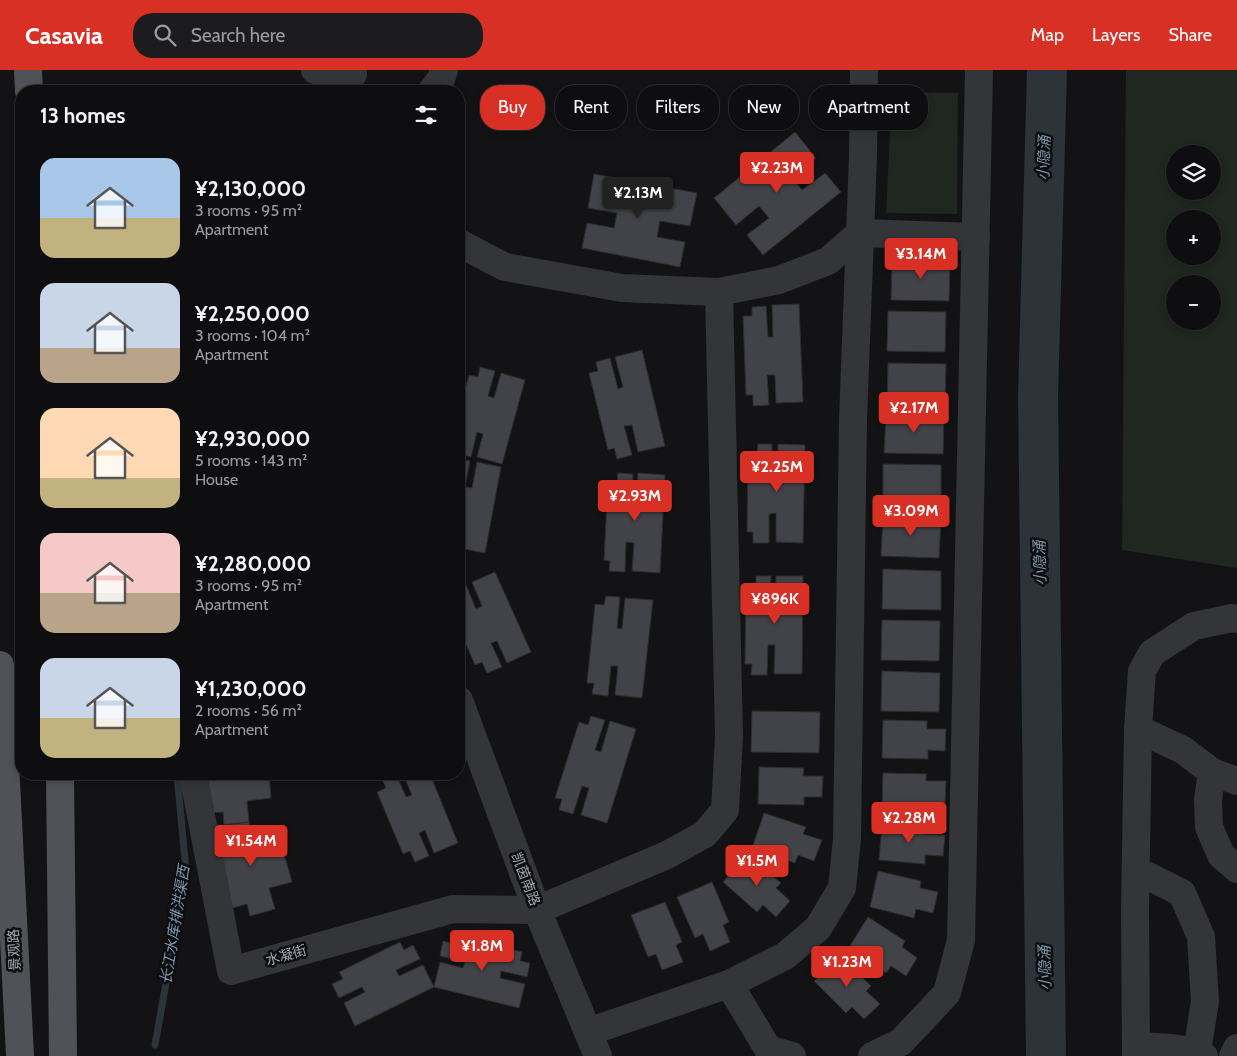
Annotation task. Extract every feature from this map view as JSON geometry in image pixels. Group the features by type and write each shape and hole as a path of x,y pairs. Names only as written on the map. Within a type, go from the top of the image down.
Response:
{"main road":[{"path":"28,70 29,85"},
{"name":"景观路","path":"0,665 20,1056"},
{"path":"60,780 63,1056"}],"street":[{"path":"315,70 357,78"},
{"path":"436,85 444,70"},
{"path":"593,1044 729,984 785,956 818,928 842,888 847,839 853,420 863,155 864,70"},
{"path":"872,1056 901,1042 947,993 961,940 979,70"},
{"path":"465,246 505,267 622,288 719,292 779,280 828,261 860,233 976,237"},
{"path":"537,910 667,855 705,834 725,810 729,736 719,292"},
{"path":"1136,870 1182,893 1202,937 1205,1001 1201,1054 1171,1048 1136,1051 1136,870 1138,729 1142,671 1152,653 1194,626 1232,618 1237,619"},
{"name":"凯茵南路","path":"465,716 537,910 593,1044"},
{"path":"1138,729 1183,750 1212,772 1237,781"},
{"path":"1212,772 1208,800 1209,827 1221,854 1237,869"},
{"name":"水凝街","path":"194,780 231,970 453,909 537,910"},
{"path":"729,984 768,1048 792,1056"},
{"path":"1233,1056 1237,1048"}],"shaded area":[{"path":"1126,70 1237,70 1237,568 1122,550"},
{"path":"928,93 958,93 957,214 886,213 890,130 928,130"}],"building":[{"path":"795,132 816,158 792,178 802,190 825,173 841,192 763,255 747,235 769,218 759,206 736,225 714,198"},
{"path":"594,174 697,193 690,226 660,221 657,237 685,242 680,267 582,248 587,223 614,228 617,213 588,208"},
{"path":"892,260 950,261 949,301 891,300"},
{"path":"799,304 803,402 776,403 775,375 767,375 769,405 753,406 753,395 746,395 743,316 752,316 752,307 766,306 768,337 773,337 772,305"},
{"path":"888,311 946,312 945,352 887,351"},
{"path":"642,350 665,446 638,452 632,425 624,426 632,455 617,459 614,448 608,450 589,373 598,371 596,362 610,358 618,389 623,387 615,357"},
{"path":"888,363 946,364 945,404 887,403"},
{"path":"480,367 495,371 488,396 494,398 501,373 525,380 502,464 477,457 483,434 477,432 471,457 465,456 465,389 469,375 478,377"},
{"path":"886,414 944,415 943,454 884,453"},
{"path":"758,444 772,444 772,475 777,476 778,444 805,445 803,543 776,542 776,513 769,514 769,543 753,543 753,532 747,532 748,453 757,453"},
{"path":"465,460 470,461 465,487"},
{"path":"477,462 501,467 485,553 465,549 465,487 472,488"},
{"path":"883,464 941,465 941,505 883,504"},
{"path":"618,473 633,474 631,505 636,505 638,473 665,475 660,573 632,571 634,543 626,542 625,572 609,571 610,561 604,560 608,482 617,482"},
{"path":"883,516 941,519 939,558 881,556"},
{"path":"883,569 941,571 941,610 882,609"},
{"path":"495,572 531,652 507,663 497,641 491,643 502,667 487,673 482,662 475,665 465,642 465,585 476,609 482,606 472,582"},
{"path":"756,576 771,576 770,608 775,607 776,576 803,576 802,674 774,674 775,645 768,645 767,675 751,675 752,664 745,664 746,585 756,585"},
{"path":"606,596 620,597 617,628 622,629 625,598 653,600 642,698 615,695 618,666 611,666 608,696 592,694 594,683 587,683 595,604 604,605"},
{"path":"882,620 940,621 939,661 881,660"},
{"path":"882,671 940,673 939,712 881,711"},
{"path":"752,711 820,712 819,753 751,752"},
{"path":"591,716 605,720 595,750 601,752 610,721 636,729 607,823 581,815 589,788 582,786 573,814 559,810 562,799 555,798 579,722 588,725"},
{"path":"883,720 927,721 927,729 946,729 945,751 928,750 928,759 882,758"},
{"path":"759,767 804,768 803,776 823,776 822,797 804,797 804,805 758,804"},
{"path":"883,773 926,774 926,781 946,781 945,803 927,803 927,811 882,810"},
{"path":"204,780 270,780 271,798 247,801 249,822 224,825 223,812 207,813"},
{"path":"382,780 399,780 406,797 412,795 406,780 432,780 458,843 434,853 425,830 419,833 429,856 415,862 410,851 403,854 377,792 386,788"},
{"path":"764,813 806,827 803,834 822,840 814,861 798,855 795,863 752,848"},
{"path":"249,822 253,840 278,833 292,882 269,888 275,909 250,916 247,904 232,908 213,843 227,839 224,825"},
{"path":"882,824 926,827 925,834 945,835 943,856 925,855 925,864 879,860"},
{"path":"748,854 781,883 776,888 790,901 776,917 763,905 757,912 723,882"},
{"path":"878,871 921,881 920,888 938,892 933,913 916,909 914,918 870,907"},
{"path":"712,882 729,922 723,925 730,942 710,951 703,934 695,938 677,897"},
{"path":"665,902 682,942 676,945 683,962 662,970 656,954 648,957 631,915"},
{"path":"868,917 905,941 902,947 917,958 906,976 891,966 886,973 848,949"},
{"path":"457,936 522,952 520,961 530,963 527,977 501,971 500,978 525,984 519,1008 434,987 440,962 463,968 465,962 440,956 443,941 455,944"},
{"path":"400,942 404,950 413,945 420,959 396,970 399,976 423,965 434,987 355,1026 344,1003 365,992 362,987 339,998 332,984 343,979 339,972"},
{"path":"840,955 871,986 866,991 880,1004 864,1019 852,1007 846,1013 814,981"}],"waterway":[{"name":"小隐涌","path":"1046,1056 1038,396 1047,70"},
{"name":"长江水库排洪渠西","path":"155,1045 186,871 178,780"}]}
